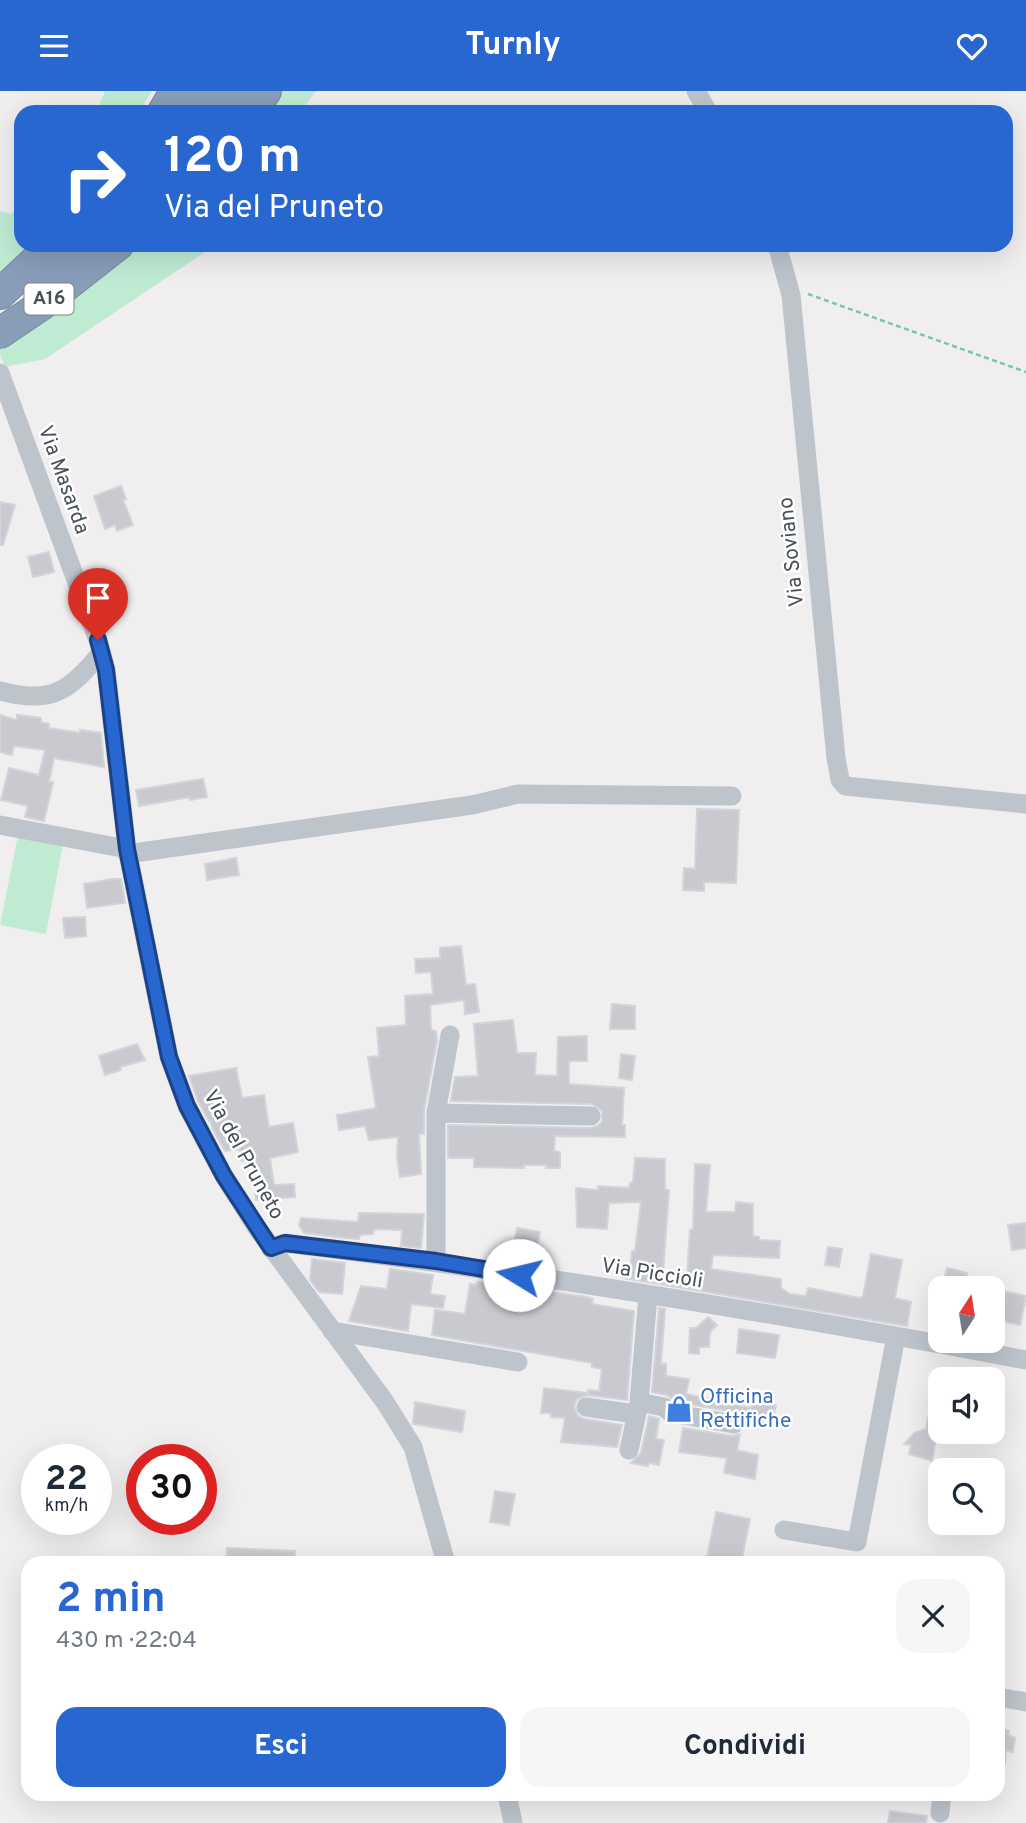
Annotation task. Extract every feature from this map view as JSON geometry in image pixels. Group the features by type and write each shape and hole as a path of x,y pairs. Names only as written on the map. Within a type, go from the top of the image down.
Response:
{"highway":[{"path":"174,103 205,91"},
{"path":"0,293 44,252"},
{"path":"0,321 97,252"},
{"name":"A16","path":"0,333 43,304 98,252"}],"street":[{"name":"Via Soviano","path":"779,252 791,295 840,781 845,786 860,788 1026,804"},
{"name":"Via Masarda","path":"0,373 102,653 127,852"},
{"path":"0,691 24,697 49,696 84,673 102,653"},
{"path":"0,825 127,852 472,805 518,794 732,796"},
{"name":"Via del Pruneto","path":"127,852 169,1057 187,1106 224,1176 271,1248 385,1402 413,1447 444,1556"},
{"path":"436,1261 436,1113 450,1035"},
{"path":"436,1113 591,1116"},
{"name":"Via Piccioli","path":"271,1248 285,1243 436,1261 897,1336 1026,1360"},
{"path":"629,1450 637,1408 648,1296"},
{"path":"331,1331 518,1362"},
{"path":"784,1529 857,1542 897,1336"},
{"path":"586,1407 664,1407 671,1413 734,1424"},
{"path":"1005,1698 1026,1702"},
{"path":"508,1801 513,1823"}],"path":[{"path":"791,295 807,293 1026,372"}],"green space":[{"path":"105,91 152,91 143,105 100,105"},
{"path":"277,91 316,91 305,105 267,105"},
{"path":"0,211 12,214 14,212 14,252 24,252 0,275"},
{"path":"121,252 205,252 45,359 5,367 0,355 0,344"},
{"path":"18,835 63,844 46,934 0,925"}],"building":[{"path":"121,486 126,499 123,500 133,525 117,531 115,525 105,529 94,496"},
{"path":"0,502 15,505 3,545 0,545"},
{"path":"49,552 54,572 33,577 28,557"},
{"path":"0,715 17,720 17,715 41,718 41,722 49,724 49,728 101,733 104,767 54,758 49,782 53,782 44,821 25,817 28,806 1,800 9,768 39,775 45,750 14,746 12,755 0,752"},
{"path":"203,779 207,797 190,800 190,797 139,806 136,790"},
{"path":"697,809 739,810 736,883 704,882 704,891 683,890 684,868 695,869"},
{"path":"236,858 239,875 207,880 205,864"},
{"path":"121,879 125,903 87,908 84,884"},
{"path":"85,917 86,936 65,938 63,918"},
{"path":"461,946 466,985 475,984 479,1012 465,1014 464,1000 430,1005 431,1030 436,1031 437,1040 424,1111 424,1134 419,1134 421,1174 400,1177 398,1137 369,1140 365,1126 339,1130 337,1115 376,1108 368,1057 379,1056 377,1028 406,1025 405,996 433,994 431,972 416,973 415,959 440,958 440,948"},
{"path":"612,1004 635,1006 635,1029 610,1029"},
{"path":"513,1020 517,1053 536,1053 535,1075 557,1076 558,1037 587,1036 587,1061 569,1061 569,1084 624,1088 622,1125 625,1125 625,1137 555,1136 554,1151 560,1152 560,1168 546,1168 546,1165 524,1165 524,1168 474,1167 474,1158 448,1158 448,1125 591,1128 602,1122 602,1111 592,1104 451,1101 455,1077 478,1076 474,1024"},
{"path":"137,1044 145,1060 120,1067 121,1070 105,1075 99,1056"},
{"path":"621,1054 635,1056 632,1080 619,1078"},
{"path":"236,1068 242,1098 264,1095 269,1127 293,1123 298,1152 270,1158 274,1185 294,1184 295,1197 256,1200 255,1189 258,1188 254,1158 242,1161 239,1149 225,1151 198,1101 189,1076"},
{"path":"635,1158 665,1159 665,1190 669,1190 663,1273 687,1275 690,1230 693,1230 695,1164 710,1165 706,1212 735,1212 736,1202 753,1204 753,1236 759,1237 759,1240 780,1241 779,1258 713,1255 711,1269 781,1279 781,1288 790,1294 806,1296 808,1288 860,1298 863,1296 871,1254 902,1260 895,1298 911,1302 907,1326 623,1278 624,1268 630,1268 632,1251 635,1251 641,1202 609,1203 607,1229 577,1227 576,1188 629,1188 633,1182"},
{"path":"359,1213 424,1214 421,1248 401,1246 402,1230 374,1229 373,1234 360,1235 359,1239 304,1233 299,1225 301,1218 358,1222"},
{"path":"1026,1223 1026,1248 1012,1250 1008,1225"},
{"path":"517,1228 540,1232 536,1254 513,1250"},
{"path":"828,1247 842,1249 839,1267 825,1265"},
{"path":"312,1259 345,1263 342,1294 319,1292 310,1280"},
{"path":"947,1268 967,1273 966,1276 945,1276"},
{"path":"390,1269 433,1275 430,1294 445,1296 443,1308 411,1304 408,1331 349,1321 361,1286 387,1289"},
{"path":"477,1282 587,1297 593,1299 592,1304 634,1311 627,1400 587,1395 577,1399 574,1406 578,1416 584,1419 622,1425 617,1447 561,1442 565,1418 541,1413 544,1388 588,1393 588,1390 599,1391 602,1369 592,1367 592,1363 432,1335 435,1310 465,1314 470,1284 476,1285"},
{"path":"1005,1292 1026,1296 1020,1325 1005,1322"},
{"path":"659,1308 665,1309 661,1364 666,1364 666,1376 689,1379 686,1394 751,1408 753,1401 776,1405 771,1427 746,1422 742,1415 736,1412 676,1402 667,1395 652,1392"},
{"path":"708,1317 717,1325 710,1332 709,1347 699,1347 699,1354 689,1353 690,1328 696,1328"},
{"path":"739,1329 779,1335 775,1358 737,1353"},
{"path":"415,1402 465,1411 462,1432 413,1424"},
{"path":"649,1416 659,1419 656,1439 664,1440 659,1465 631,1463 641,1453"},
{"path":"928,1418 928,1444 935,1444 933,1458 928,1460 909,1454 911,1445 904,1444 914,1433 926,1429"},
{"path":"683,1428 732,1436 740,1434 737,1450 758,1455 755,1479 724,1473 727,1458 679,1452"},
{"path":"495,1491 515,1494 509,1525 490,1522"},
{"path":"716,1512 750,1519 742,1556 707,1556"},
{"path":"227,1548 295,1551 295,1556 226,1556"},
{"path":"1005,1730 1015,1738 1013,1752 1006,1751 1005,1764"},
{"path":"890,1811 927,1816 926,1823 888,1823"}],"place":[{"name":"Officina Rettifiche","path":"679,1409"}],"route":[{"path":"98,640 106,670 127,849 169,1057 187,1106 224,1176 257,1229 271,1248 285,1243 436,1261 519,1275"}]}
